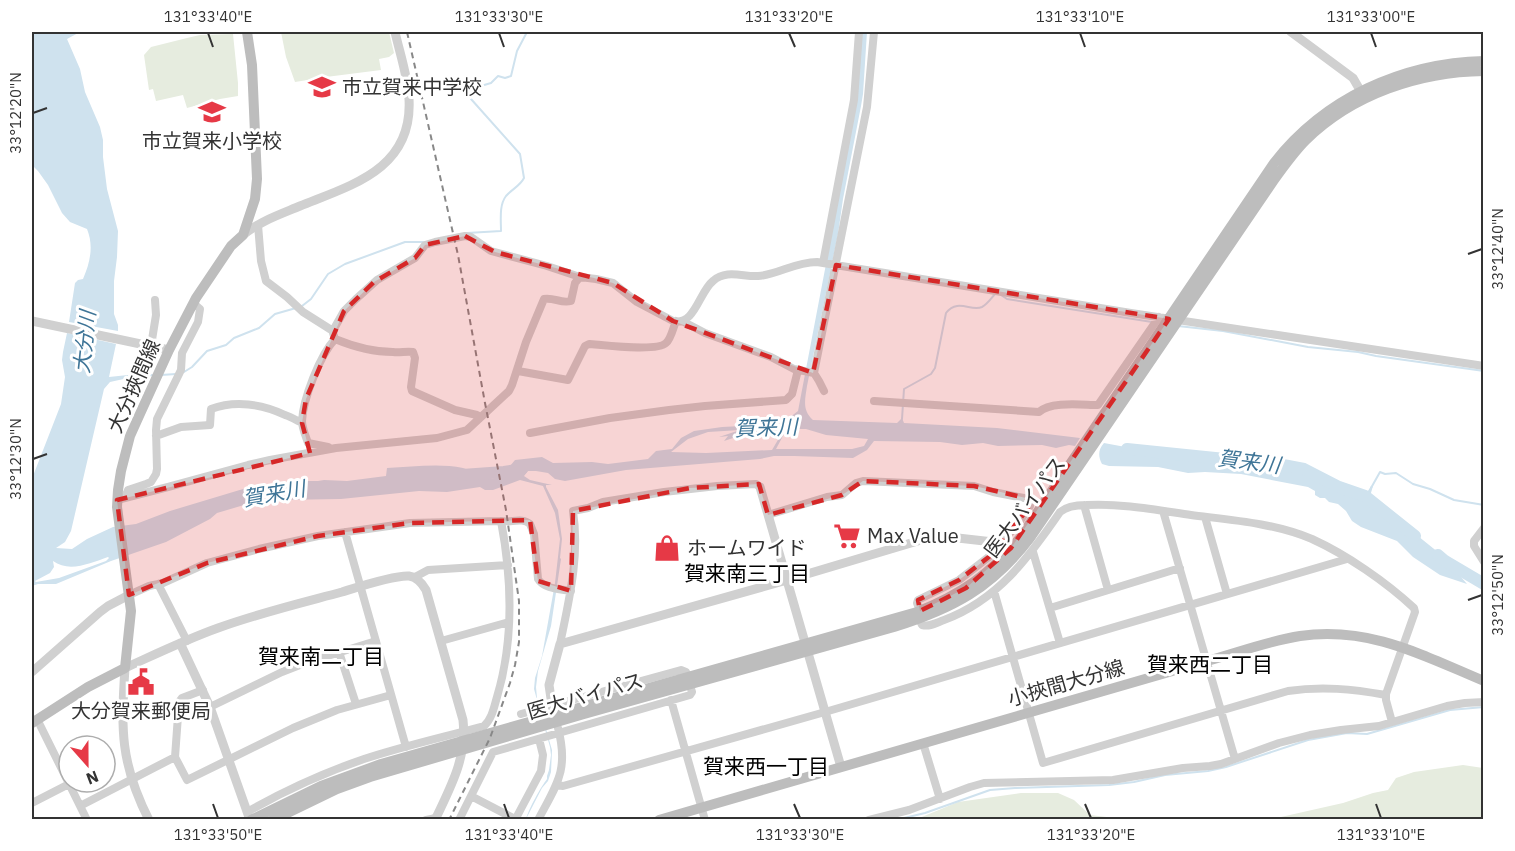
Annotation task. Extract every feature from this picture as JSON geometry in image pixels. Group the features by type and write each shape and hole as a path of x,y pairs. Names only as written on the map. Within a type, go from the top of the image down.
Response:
{"main road":[{"name":"大分挾間線","path":"125,668 131,611 120,501 121,471 130,436 193,303 230,249 243,235 255,199 257,184 252,65 247,32"},
{"name":"医大バイパス","path":"249,817 321,786 806,648 922,612 946,608 968,597 988,582 1019,552 1169,323 1290,158 1306,140 1363,95 1389,79 1415,70 1454,63 1484,62"},
{"name":"医大バイパス","path":"1363,95 1429,76 1484,71"},
{"path":"922,612 955,595 987,573 1011,548 1169,323"},
{"name":"小挾間大分線","path":"658,819 1280,640 1316,634 1376,639 1484,681"},
{"path":"34,721 88,687 125,668"},
{"name":"医大バイパス","path":"273,819 369,773"}],"street":[{"path":"243,235 258,225 364,179 380,168 396,150 407,124 409,100 395,32"},
{"path":"823,263 854,100 859,32"},
{"path":"814,374 867,107 874,32"},
{"path":"1291,32 1353,78 1363,95"},
{"path":"258,225 261,261 266,281 334,335 375,350 395,353 413,352 415,358 411,389 413,393 455,410 481,417"},
{"path":"336,448 308,443 302,423 309,389 349,306 374,282 415,258 425,246 465,237 471,237 491,251 547,266 580,278 602,279 613,283 634,301 705,333 771,357 798,370 814,374 824,391"},
{"path":"518,371 568,380 585,346 589,344 627,348 662,346 668,341 679,321 689,317 706,289 718,277 730,274 758,276 804,263 836,265 1169,323 1484,366"},
{"path":"120,501 248,465 336,448 437,438 467,430 509,390 544,298 565,303 571,301 575,284 580,278"},
{"path":"149,345 156,315 155,300"},
{"path":"120,501 129,490 151,482 155,476 158,419 181,370 182,352 199,318 200,309 193,303"},
{"path":"32,321 170,350"},
{"path":"874,401 1039,412 1044,408 1057,406 1098,405 1169,323"},
{"path":"530,433 610,418 678,409 780,401 791,396 794,391 798,370"},
{"path":"156,436 181,427 210,425 211,409 230,405 260,406 302,423"},
{"path":"768,515 827,497 842,495 856,483 862,481 974,486 1030,500 1028,510 1018,524 986,560 959,580 918,600 917,603 922,612 922,624 927,626 951,617 994,591 1033,552 1060,512 1066,508 1084,505 1163,511 1259,524 1292,532 1347,559 1372,575 1414,608 1415,612 1386,695 1392,722"},
{"path":"538,819 560,777 562,764 563,750 549,685 571,591 576,548 573,511 603,502 677,490 756,484 760,487 841,767"},
{"path":"1084,505 1108,590"},
{"path":"1163,511 1235,759"},
{"path":"1205,516 1227,594"},
{"path":"158,584 210,706 249,817 301,784 365,759 484,726 488,722 502,677 509,622 508,565 501,521"},
{"path":"32,672 128,590 163,583 195,568 231,556 318,536 410,523 526,521 531,524 534,534 538,579 543,585 571,591"},
{"path":"1484,528 1474,542 1484,562"},
{"path":"345,532 406,747"},
{"path":"560,644 921,540 949,537 1002,543"},
{"path":"1033,552 1060,643"},
{"path":"556,785 563,786 1347,559"},
{"path":"149,819 132,780 126,758 123,736 125,668 235,622 400,576 415,577 428,570 508,565"},
{"path":"1050,608 1180,568"},
{"path":"415,577 426,590 462,712 464,731 458,770 432,819"},
{"path":"994,591 1043,763 1288,691 1309,688 1344,688 1386,695"},
{"path":"441,641 509,622"},
{"path":"210,706 282,672 376,641"},
{"path":"339,652 356,704"},
{"path":"459,819 493,752 691,694 689,681 685,670 681,670 521,714"},
{"path":"203,690 180,700 175,758 187,780 293,728 356,704 391,695"},
{"path":"671,700 705,819"},
{"path":"869,819 909,810 984,783 1113,780 1183,768 1210,766 1310,735 1370,728 1447,706 1484,702"},
{"path":"34,721 57,762"},
{"path":"471,796 515,819 541,771 543,755 539,739"},
{"path":"923,743 940,799"},
{"path":"81,806 175,758"},
{"path":"32,803 57,790"},
{"path":"74,794 87,819"}],"highlighted area":[{"path":"465,236 495,252 613,283 673,321 813,373 836,265 1169,319 1011,548 966,588 920,611 918,600 959,580 990,556 1035,500 974,486 863,481 842,495 768,515 759,484 690,488 573,511 571,591 538,581 530,520 410,523 318,536 207,563 129,595 117,500 310,453 302,423 306,399 344,311 374,282 415,258 425,245"}],"shaded area":[{"path":"281,32 389,32 394,53 389,57 379,59 381,70 295,82 286,57"},
{"path":"233,34 238,96 187,108 183,95 156,101 153,89 149,90 144,55 151,47 200,35"},
{"path":"1463,765 1483,768 1483,819 1272,819 1388,790 1396,778 1414,772"},
{"path":"1021,793 1058,793 1074,800 1090,815 1123,819 917,819 958,802"}],"water":[{"path":"32,32 80,32 67,39 80,69 85,92 103,140 107,189 118,231 114,314 118,331 69,322 75,283 83,279 89,261 90,242 87,229 70,222 62,213 48,185 32,165"},
{"name":"大分川","path":"861,32 867,32 863,94 838,234 807,386 805,404 807,412 813,420 897,423 902,418 904,423 997,428 1080,438 1075,446 1056,448 1042,445 998,446 983,443 962,445 940,442 874,441 867,450 853,458 774,456 626,470 565,481 555,479 548,473 528,471 524,476 530,480 552,485 546,485 546,487 558,510 562,539 551,626 538,671 536,687 552,750 551,772 526,819 535,798 547,779 551,755 534,689 555,583 560,539 555,513 543,486 520,480 493,490 480,487 447,492 419,491 341,499 281,500 244,505 217,513 166,542 111,561 56,584 32,586 33,476 61,404 65,377 62,360 67,333 116,344 109,377 128,375 128,378 110,382 104,389 71,531 65,542 56,548 72,549 113,527 136,524 243,489 260,489 305,481 347,481 386,476 387,468 445,466 466,469 489,479 507,475 515,460 542,457 553,463 608,464 648,459 656,451 672,449 681,438 694,431 722,427 756,427 773,422 762,419 789,418 798,411 830,243","holes":["796,429 806,429 826,435 868,439 864,446 852,449 776,449 784,434","740,430 719,437 728,436 724,441 742,434 782,433 772,450 671,452 688,439 708,432","109,558 59,578 35,581 50,573 54,567 53,561 59,565 73,567"]},
{"path":"1104,443 1164,456 1234,462 1318,474 1328,478 1339,489 1363,499 1373,486 1368,503 1413,532 1444,557 1467,584 1440,575 1413,557 1397,541 1361,527 1352,521 1338,504 1320,498 1308,487 1241,474 1188,473 1158,467 1109,466 1102,464 1100,458 1099,453"}],"waterway":[{"path":"467,233 501,231 502,204 508,194 524,178 520,154 471,99 471,91 491,83 498,76 505,78 511,76 517,51 527,32"},
{"path":"302,306 311,299 328,274 345,264 405,242 423,242"},
{"path":"902,419 904,389 931,374 935,368 946,313 955,306 982,307 996,293"},
{"path":"1001,295 1007,299 1152,322"},
{"path":"184,372 207,351 226,345 234,338 259,328 275,314 296,308"},
{"path":"1178,326 1223,331 1308,347 1358,352 1484,371"},
{"path":"161,375 176,374"},
{"path":"128,376 155,375"},
{"name":"賀来川","path":"1127,449 1304,469 1339,487 1365,496 1415,536"},
{"name":"賀来川","path":"462,475 522,469"},
{"path":"1371,488 1380,472 1396,473 1413,484 1454,500 1484,505"},
{"name":"賀来川","path":"1438,555 1484,584"},
{"path":"896,820 925,813 990,790 1109,785 1165,775 1208,771 1308,740 1347,733 1367,734 1450,710 1484,707"}],"railway":[{"path":"407,32 458,255 506,510 519,601 519,642 510,683 490,738 449,820"}],"place":[{"name":"市立賀来中学校","path":"322,87"},
{"name":"市立賀来小学校","path":"212,112"},
{"name":"Max Value","path":"847,536"},
{"name":"ホームワイド","path":"667,548"},
{"name":"大分賀来郵便局","path":"141,682"}],"district":[{"name":"賀来南三丁目","path":"747,574"},
{"name":"賀来南二丁目","path":"321,657"},
{"name":"賀来西二丁目","path":"1210,665"},
{"name":"賀来西一丁目","path":"766,767"}]}
